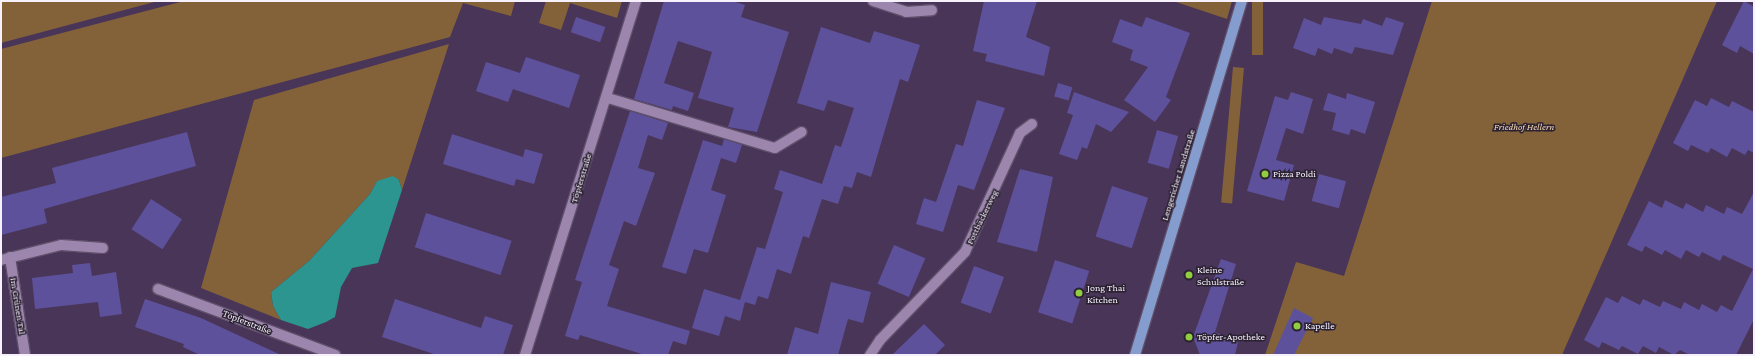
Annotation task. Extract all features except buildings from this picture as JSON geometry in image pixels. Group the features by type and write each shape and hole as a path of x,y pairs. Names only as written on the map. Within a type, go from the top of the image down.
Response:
{"main road":[{"name":"Lengericher Landstraße","path":"1134,355 1242,1"}],"street":[{"name":"Töpferstraße","path":"525,355 608,98 636,1"},
{"path":"873,1 906,12 932,10"},
{"path":"608,98 775,148 802,132"},
{"name":"Pottbäckerweg","path":"870,355 880,340 965,252 1020,133 1032,124"},
{"name":"Im Grünen Tal","path":"25,355 5,259 61,245 103,248"},
{"name":"Töpferstraße","path":"158,289 335,355"}],"green space":[{"path":"1,1 158,1 1,43"},
{"path":"184,1 515,1 511,16 463,3 450,37 1,158 1,49"},
{"path":"546,1 622,1 617,18 570,3 561,30 539,23"},
{"path":"1173,1 1232,1 1227,19"},
{"path":"1252,1 1263,1 1263,55 1252,55"},
{"name":"Friedhof Hellern","path":"1432,1 1717,1 1562,355 1265,355 1296,262 1344,276"},
{"path":"449,44 402,190 399,180 377,181 370,194 309,261 271,292 273,306 281,320 201,288 254,100"},
{"path":"1233,67 1244,68 1232,203 1221,202"}],"shaded area":[{"path":"393,176 399,180 402,190 378,263 352,268 341,287 335,317 308,329 281,320 273,306 271,292 309,261 370,194 377,181"}],"place":[{"name":"Pizza Poldi","path":"1265,174"},
{"name":"Kleine Schulstraße","path":"1189,275"},
{"name":"Jong Thai Kitchen","path":"1079,293"},
{"name":"Kapelle","path":"1297,326"},
{"name":"Töpfer-Apotheke","path":"1189,337"}]}
